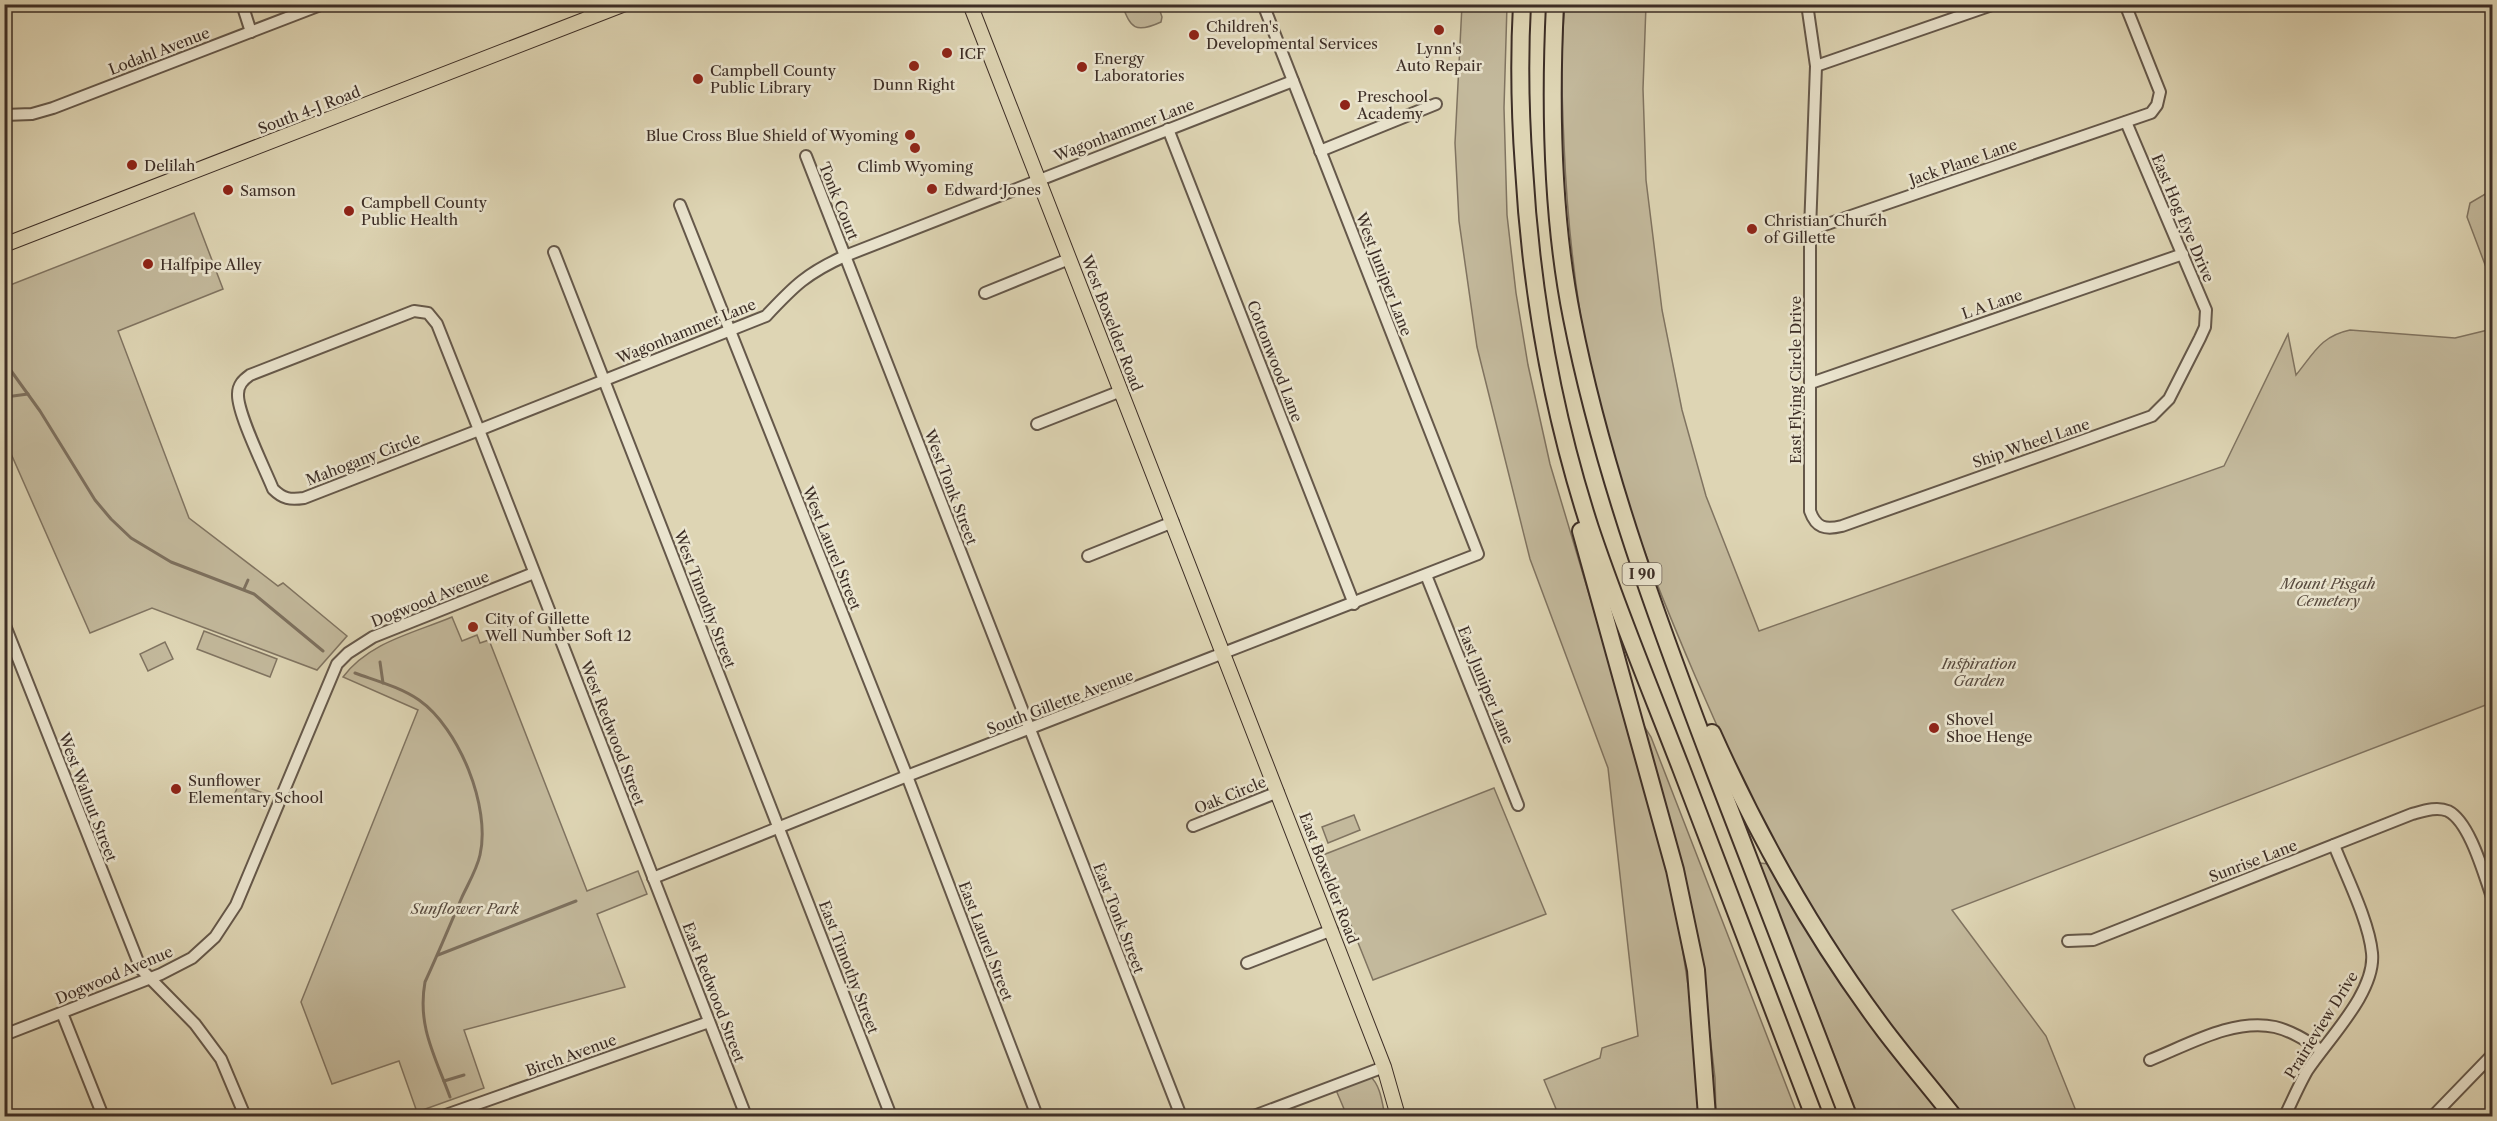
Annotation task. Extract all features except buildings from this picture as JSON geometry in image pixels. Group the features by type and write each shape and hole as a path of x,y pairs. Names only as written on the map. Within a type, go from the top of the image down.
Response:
{"highway":[{"name":"I 90","path":"1522,4 1520,106 1527,230 1540,370 1562,460 1675,870 1694,959 1704,1057 1707,1116"},
{"name":"I 90","path":"1555,4 1554,137 1561,243 1572,318 1616,498 1664,637 1848,1116"},
{"name":"I 90","path":"1527,230 1534,291 1550,373 1570,459 1590,528 1625,625 1814,1116"},
{"name":"I 90","path":"1604,449 1681,661 1736,787 1802,907 1838,965 1885,1031 1953,1116"}],"main road":[{"name":"South 4-J Road","path":"4,245 589,11 625,4"},
{"name":"West Boxelder Road","path":"970,4 1224,654"},
{"name":"East Boxelder Road","path":"1224,654 1384,1067 1398,1116"}],"street":[{"path":"242,4 251,32"},
{"name":"Lodahl Avenue","path":"4,115 32,114 53,108 322,4"},
{"name":"West Juniper Lane","path":"1263,4 1478,554"},
{"name":"East Flying Circle Drive","path":"1808,4 1816,66 1810,230 1810,510 1814,522 1820,527"},
{"path":"1816,66 1995,4"},
{"name":"Jack Plane Lane","path":"1810,230 2151,113 2157,105 2160,92 2125,4"},
{"name":"Wagonhammer Lane","path":"479,430 766,316 796,284 815,269 845,256 1293,81"},
{"path":"1320,151 1436,104"},
{"name":"East Hog Eye Drive","path":"2126,122 2206,310 2205,327"},
{"name":"Cottonwood Lane","path":"1168,129 1354,604"},
{"name":"Tonk Court","path":"806,156 845,256"},
{"name":"West Laurel Street","path":"680,205 907,776"},
{"name":"West Timothy Street","path":"554,252 779,829"},
{"name":"L A Lane","path":"1811,383 2183,254"},
{"name":"West Tonk Street","path":"845,256 1029,730"},
{"path":"985,292 1069,259"},
{"name":"Mahogany Circle","path":"414,311 428,313 437,324 479,430 304,498 292,500 281,497 273,489 241,410 238,394 241,382 250,375 414,311"},
{"name":"Ship Wheel Lane","path":"1820,527 1830,529 1842,526 2152,416 2169,399 2205,327"},
{"path":"1037,424 1121,391"},
{"name":"West Redwood Street","path":"479,430 653,878"},
{"path":"1088,556 1173,522"},
{"name":"South Gillette Avenue","path":"653,878 907,776 1478,554"},
{"name":"Dogwood Avenue","path":"4,1035 150,978 192,957 215,937 225,924 249,874 337,664 348,653 374,637 534,573"},
{"name":"East Juniper Lane","path":"1426,575 1518,806"},
{"name":"West Walnut Street","path":"4,623 141,969 195,1024 221,1059 245,1116"},
{"name":"East Tonk Street","path":"1029,730 1181,1116"},
{"name":"East Laurel Street","path":"907,776 1037,1116"},
{"name":"Oak Circle","path":"1193,826 1278,792"},
{"name":"Sunrise Lane","path":"2068,941 2093,940 2412,814 2430,809 2448,811 2469,837 2493,897"},
{"name":"East Timothy Street","path":"779,829 891,1116"},
{"name":"Prairieview Drive","path":"2285,1116 2306,1073 2364,991 2371,972 2372,955 2369,935 2334,845"},
{"name":"East Redwood Street","path":"653,878 746,1116"},
{"path":"1247,963 1332,930"},
{"path":"62,1013 103,1116"},
{"name":"Birch Avenue","path":"443,1116 709,1022"},
{"path":"2150,1060 2229,1029 2252,1025 2276,1027 2300,1036 2322,1050"},
{"path":"2433,1116 2493,1055"},
{"path":"1254,1116 1384,1067"}],"green space":[{"path":"1122,5 1158,5 1162,17 1161,22 1145,28 1135,27 1128,19"},
{"path":"1462,5 1507,5 1504,108 1507,215 1516,293 1528,365 1550,464 1618,691 1674,894 1695,1031 1700,1116 1559,1116 1544,1080 1600,1058 1602,1048 1638,1036 1608,768 1530,559 1477,347 1459,221 1455,143"},
{"name":"Mount Pisgah Cemetery","path":"1565,5 1646,5 1643,89 1646,180 1662,310 1682,410 1706,496 1759,631 2224,466 2288,334 2296,375 2325,341 2350,330 2455,338 2492,329 2492,705 2491,703 1952,910 2046,1036 2078,1116 1965,1116 1894,1031 1829,937 1780,853 1736,767 1664,602 1635,526 1610,448 1590,368 1572,256 1567,200 1562,74"},
{"path":"2492,190 2492,283 2467,217 2470,203"},
{"path":"194,213 223,289 118,331 189,518 278,586 283,583 347,636 317,670 152,608 90,633 5,440 5,287"},
{"name":"Sunflower Park","path":"452,617 462,641 477,635 480,643 489,640 587,891 638,871 647,894 597,914 625,987 464,1030 484,1088 417,1112 399,1061 332,1084 301,1002 418,710 343,677 366,655 379,647"},
{"path":"204,631 277,659 270,677 197,649"},
{"path":"165,642 173,659 148,671 140,654"},
{"path":"1641,721 1651,737 1798,1116 1716,1116 1715,1078 1703,977"},
{"path":"239,784 263,793 258,804 234,795"},
{"path":"1494,788 1546,914 1373,980 1323,855"},
{"path":"1354,815 1360,830 1328,843 1322,827"},
{"path":"1759,863 1770,864 1946,1116 1858,1116"},
{"path":"1370,1076 1379,1090 1385,1116 1347,1116 1336,1090"}],"waterway":[{"path":"4,361 40,411 95,500 131,538 171,562 254,594 323,651"},
{"path":"13,396 28,394"},
{"path":"244,589 248,580"},
{"path":"380,662 383,683"},
{"path":"355,673 404,691 434,713 447,729 469,770 481,814 482,836 475,871 425,982 423,998 425,1027 450,1097"},
{"path":"438,955 576,901"},
{"path":"444,1081 464,1075"}],"place":[{"name":"Lynn's Auto Repair","path":"1439,30"},
{"name":"Children's Developmental Services","path":"1194,35"},
{"name":"ICF","path":"947,53"},
{"name":"Dunn Right","path":"914,66"},
{"name":"Energy Laboratories","path":"1082,67"},
{"name":"Campbell County Public Library","path":"698,79"},
{"name":"Preschool Academy","path":"1345,105"},
{"name":"Blue Cross Blue Shield of Wyoming","path":"910,135"},
{"name":"Climb Wyoming","path":"915,148"},
{"name":"Delilah","path":"132,165"},
{"name":"Edward Jones","path":"932,189"},
{"name":"Samson","path":"228,190"},
{"name":"Campbell County Public Health","path":"349,211"},
{"name":"Christian Church of Gillette","path":"1752,229"},
{"name":"Halfpipe Alley","path":"148,264"},
{"name":"City of Gillette Well Number Soft 12","path":"473,627"},
{"name":"Shovel Shoe Henge","path":"1934,728"},
{"name":"Sunflower Elementary School","path":"176,789"}],"park label":[{"name":"Inspiration Garden","path":"1979,672"}]}
